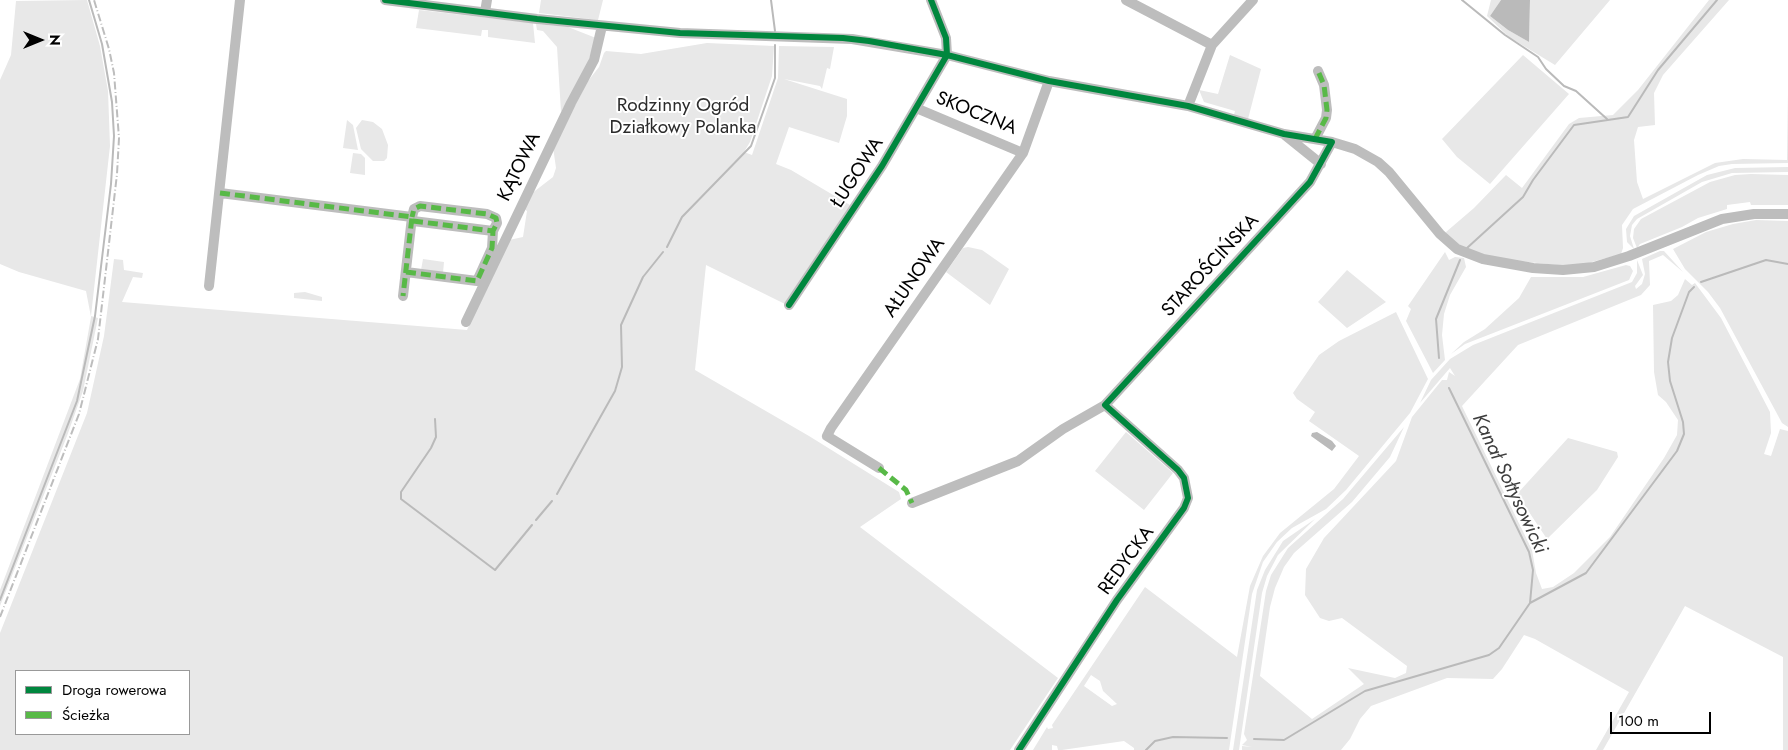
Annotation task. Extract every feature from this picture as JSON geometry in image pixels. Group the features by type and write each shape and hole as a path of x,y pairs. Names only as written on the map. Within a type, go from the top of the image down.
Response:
{"street":[{"path":"209,286 240,0"},
{"path":"386,0 602,26 711,35 852,39 947,55 1049,81 1188,106 1284,134 1350,146 1378,162 1453,246 1466,254 1521,266 1563,270 1594,267 1629,256 1722,219 1754,214 1788,214"},
{"path":"485,12 487,0"},
{"path":"931,0 946,38 947,55"},
{"path":"1126,0 1212,45"},
{"path":"1188,106 1212,45 1253,0"},
{"name":"KĄTOWA","path":"466,322 570,103 594,60 602,26"},
{"name":"ŁUGOWA","path":"789,306 882,166 947,55"},
{"path":"1315,139 1326,118 1327,110 1324,85 1318,71"},
{"name":"AŁUNOWA","path":"879,468 827,436 1023,153 1049,81"},
{"name":"SKOCZNA","path":"916,108 1023,153"},
{"path":"1284,134 1321,164"},
{"name":"STAROŚCIŃSKA","path":"912,503 1018,461 1063,429 1105,405 1310,182 1332,142"},
{"path":"220,193 493,231"},
{"path":"403,296 412,219 414,208 420,206 487,214 496,218 497,224 493,231 492,248 477,281 406,272"},
{"name":"REDYCKA","path":"1020,750 1117,600 1184,508 1188,498 1184,478 1178,470 1105,405"}],"green space":[{"path":"87,0 100,46 108,91 110,146 91,316 98,318 83,391 0,606 0,590 80,379 91,317 86,291 19,272 0,264 0,80 11,55 16,1"},
{"path":"541,0 603,0 598,20 539,13"},
{"path":"1491,0 1501,0 1490,16 1508,30 1529,42 1530,0 1610,0 1555,65 1509,37 1487,16"},
{"path":"1709,0 1729,0 1663,75 1654,93 1655,125 1638,127 1634,140 1637,182 1643,199 1715,163 1743,159 1787,160 1788,93 1788,163 1732,164 1719,166 1698,175 1633,209 1622,225 1623,248 1621,254 1581,265 1557,265 1508,260 1471,252 1457,245 1447,236 1446,232 1474,208 1506,175 1522,188 1569,124 1579,118 1613,115 1638,90"},
{"path":"419,10 533,23 535,43 488,37 488,30 482,30 481,36 416,28"},
{"path":"536,24 568,27 596,38 586,68 561,112 557,47 543,31 537,30"},
{"name":"Rodzinny Ogród Działkowy Polanka","path":"707,43 774,46 772,76 750,142 744,152 752,155 778,78 779,46 834,47 830,69 827,68 822,89 820,86 784,79 847,99 847,116 839,143 789,127 776,164 791,170 850,205 785,304 706,265 695,370 809,436 899,492 901,499 860,527 1058,678 1010,750 0,750 0,633 87,413 104,336 114,259 123,260 124,270 143,273 142,278 133,277 122,302 467,330 509,240 523,237 527,211 524,209 531,194 553,177 556,168 553,147 588,81 599,67 606,51 641,54"},
{"path":"1230,55 1261,69 1248,119 1234,115 1235,111 1204,102 1199,90 1218,94"},
{"path":"1523,55 1569,94 1490,184 1457,157 1442,139"},
{"path":"347,120 353,125 358,150 343,148"},
{"path":"362,120 373,122 382,129 388,145 387,158 384,161 373,161 361,149 356,128"},
{"path":"353,153 361,154 365,158 365,175 350,173"},
{"path":"1788,167 1788,172 1732,173 1702,182 1637,219 1632,225 1630,236 1634,249 1627,242 1626,229 1634,216 1707,175 1735,168"},
{"path":"1735,175 1788,175 1788,205 1751,205 1750,202 1727,205 1727,209 1698,218 1682,227 1640,244 1637,248 1633,238 1634,229 1641,219 1710,182"},
{"path":"1756,220 1788,221 1788,427 1782,423 1720,308 1708,292 1685,269 1673,249 1706,232"},
{"path":"968,247 982,250 1009,269 990,305 946,272 963,248"},
{"path":"1664,251 1683,272 1663,255 1649,261 1650,285 1641,295 1518,345 1462,406 1532,550 1536,573 1542,589 1553,587 1574,573 1610,537 1664,458 1677,435 1678,420 1666,402 1658,395 1654,372 1653,305 1671,301 1678,295 1685,279 1692,285 1695,283 1721,318 1770,412 1771,433 1764,454 1771,456 1780,429 1788,431 1788,750 1783,750 1783,657 1685,606 1603,750 1596,750 1629,692 1535,639 1524,635 1502,669 1493,679 1447,678 1371,706 1360,719 1350,739 1341,750 1242,750 1242,746 1252,747 1242,745 1247,740 1244,734 1266,591 1271,575 1288,548 1343,499 1404,427 1390,457 1352,502 1294,553 1284,567 1275,588 1270,607 1260,676 1312,719 1364,684 1348,668 1395,678 1406,673 1407,666 1342,618 1329,621 1320,618 1305,595 1306,569 1324,538 1396,461 1412,417 1442,380 1447,380 1449,372 1455,376 1450,368 1420,403 1431,380 1450,359 1473,345 1632,282 1637,273 1637,260 1643,275 1635,286 1636,289 1642,284 1645,274 1642,259"},
{"path":"1445,252 1449,260 1455,257 1464,258 1466,267 1450,295 1444,314 1442,335 1445,360 1433,373 1406,321 1411,309 1408,306"},
{"path":"423,259 444,262 443,273 421,270"},
{"path":"1626,265 1630,266 1633,271 1629,280 1465,344 1451,354 1464,342 1485,329 1519,298 1531,277 1583,277"},
{"path":"1347,270 1386,302 1347,328 1318,302"},
{"path":"305,292 322,297 322,301 294,298 294,293"},
{"path":"1396,312 1428,379 1410,413 1346,490 1326,509 1292,528 1277,542 1263,562 1252,594 1229,750 1134,750 1124,741 1062,750 1058,750 1057,746 1052,745 1052,750 1033,750 1047,727 1048,729 1053,728 1052,725 1145,587 1237,657 1250,586 1263,556 1280,533 1334,489 1359,456 1309,421 1315,412 1297,399 1293,393 1319,355 1339,341","holes":["1091,675 1100,681 1103,691 1117,704 1112,706 1084,686"]},
{"path":"1126,432 1173,473 1144,510 1095,471"},
{"path":"1568,438 1617,452 1618,457 1597,490 1547,539 1517,494"},
{"path":"1315,519 1278,555 1267,576 1262,593 1239,750 1233,750 1257,590 1265,570 1283,541"}],"shaded area":[{"path":"1501,0 1530,0 1529,42 1508,30 1490,16"},
{"path":"1317,432 1332,441 1336,446 1332,451 1311,436 1312,433"}],"waterway":[{"path":"0,600 77,401 95,316 111,184 114,136 112,102 102,44 89,0"},
{"path":"771,0 775,31"},
{"path":"1462,0 1505,35 1538,57 1546,69 1564,86 1576,91 1607,119"},
{"name":"Kanał Sołtysowicki","path":"1467,248 1523,197 1533,180 1574,125 1628,117 1658,70 1717,0"},
{"path":"667,247 682,217 751,146 775,78 775,45"},
{"path":"557,494 615,391 622,367 621,325 643,277 663,252"},
{"name":"Kanał Sołtysowicki","path":"1439,358 1436,319 1460,260"},
{"path":"1701,282 1766,260 1788,264"},
{"path":"1530,603 1586,573 1677,451 1684,434 1683,422 1670,381 1668,362 1672,338 1689,292 1694,287"},
{"name":"Kanał Sołtysowicki","path":"1254,739 1284,740 1365,691 1489,655 1499,648 1530,603 1533,570 1529,552 1449,388"},
{"path":"435,419 436,437 431,448 401,492 401,499 495,570 532,525"},
{"path":"536,520 552,501"},
{"name":"Kanał Sołtysowicki","path":"1146,750 1155,741 1173,737 1227,738"}],"railway":[{"path":"0,617 79,414 98,339 117,174 119,138 114,73 109,49 94,0"}],"marked path":[{"path":"1315,139 1326,118 1327,110 1324,85 1318,71"},
{"path":"220,193 412,217 403,296"},
{"path":"406,272 477,281 492,248 493,231 497,223 496,218 487,214 420,206 414,209 412,217"},
{"path":"413,221 493,231"},
{"path":"879,468 906,490 912,503"}],"cycle path":[{"path":"385,0 537,19 680,33 843,38 869,41 947,55 1049,81 1188,106 1284,134 1332,142 1310,182 1105,405 1178,470 1184,478 1188,498 1184,508 1117,600 1019,750"},
{"path":"789,305 882,166 947,55 946,38 931,0"}]}
